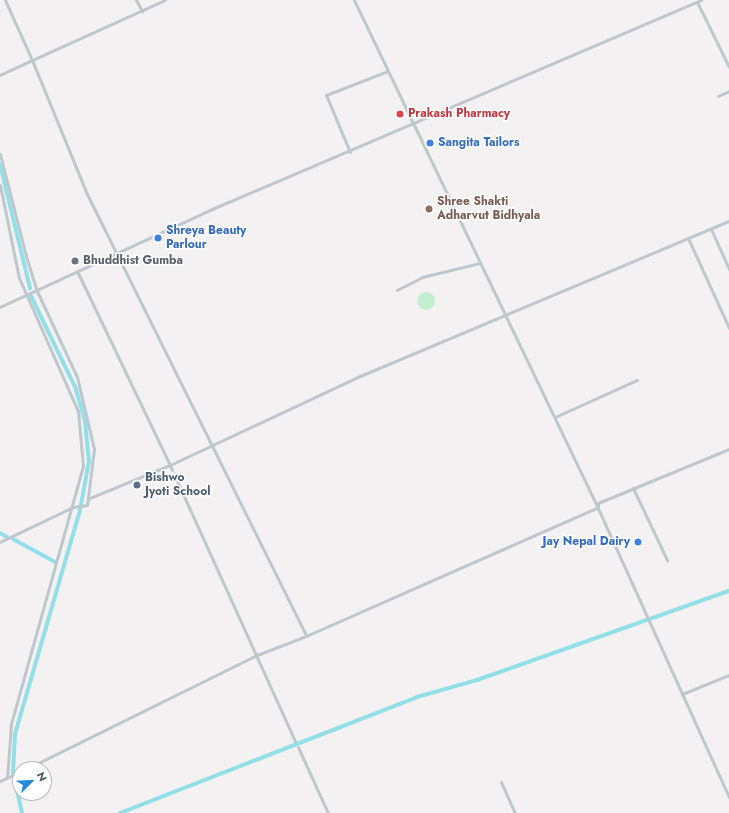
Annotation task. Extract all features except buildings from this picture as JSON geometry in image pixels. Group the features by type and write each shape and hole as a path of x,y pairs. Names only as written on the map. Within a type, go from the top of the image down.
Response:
{"street":[{"path":"5,0 32,60 87,194 118,252 306,636"},
{"path":"136,0 142,10"},
{"path":"0,75 165,0"},
{"path":"354,0 598,507 650,626 729,797"},
{"path":"0,307 36,289 212,209 350,152 701,0"},
{"path":"697,2 729,67"},
{"path":"350,152 326,95 388,71"},
{"path":"718,96 729,91"},
{"path":"0,154 36,289 86,404 94,449 89,499"},
{"path":"0,185 26,295 78,411 83,466 73,507 11,724 8,778"},
{"path":"0,542 77,505 83,506 89,499 170,465 211,444 360,376 506,316 729,221"},
{"path":"711,229 729,269"},
{"path":"688,238 729,328"},
{"path":"398,290 422,278 480,263"},
{"path":"77,271 170,465 257,654 295,741"},
{"path":"555,417 637,380"},
{"path":"42,761 257,654 306,636 598,507 598,503 729,448"},
{"path":"633,488 667,560"},
{"path":"682,694 729,675"},
{"path":"298,747 328,813"},
{"path":"0,781 12,776"},
{"path":"501,782 515,813"}],"green space":[{"path":"422,292 430,292 435,297 433,308 430,310 422,310 417,305 417,297"}],"waterway":[{"path":"0,164 30,288"},
{"path":"22,813 13,772 15,734 80,510 89,461 85,421 76,389 31,296"},
{"path":"0,533 7,537"},
{"path":"13,539 55,562"},
{"path":"120,813 417,697 477,680 729,591"}],"place":[{"name":"Prakash Pharmacy","path":"400,114"},
{"name":"Sangita Tailors","path":"430,143"},
{"name":"Shree Shakti Adharvut Bidhyala","path":"429,209"},
{"name":"Shreya Beauty Parlour","path":"158,238"},
{"name":"Bhuddhist Gumba","path":"75,261"},
{"name":"Bishwo Jyoti School","path":"137,485"},
{"name":"Jay Nepal Dairy","path":"638,542"}]}
